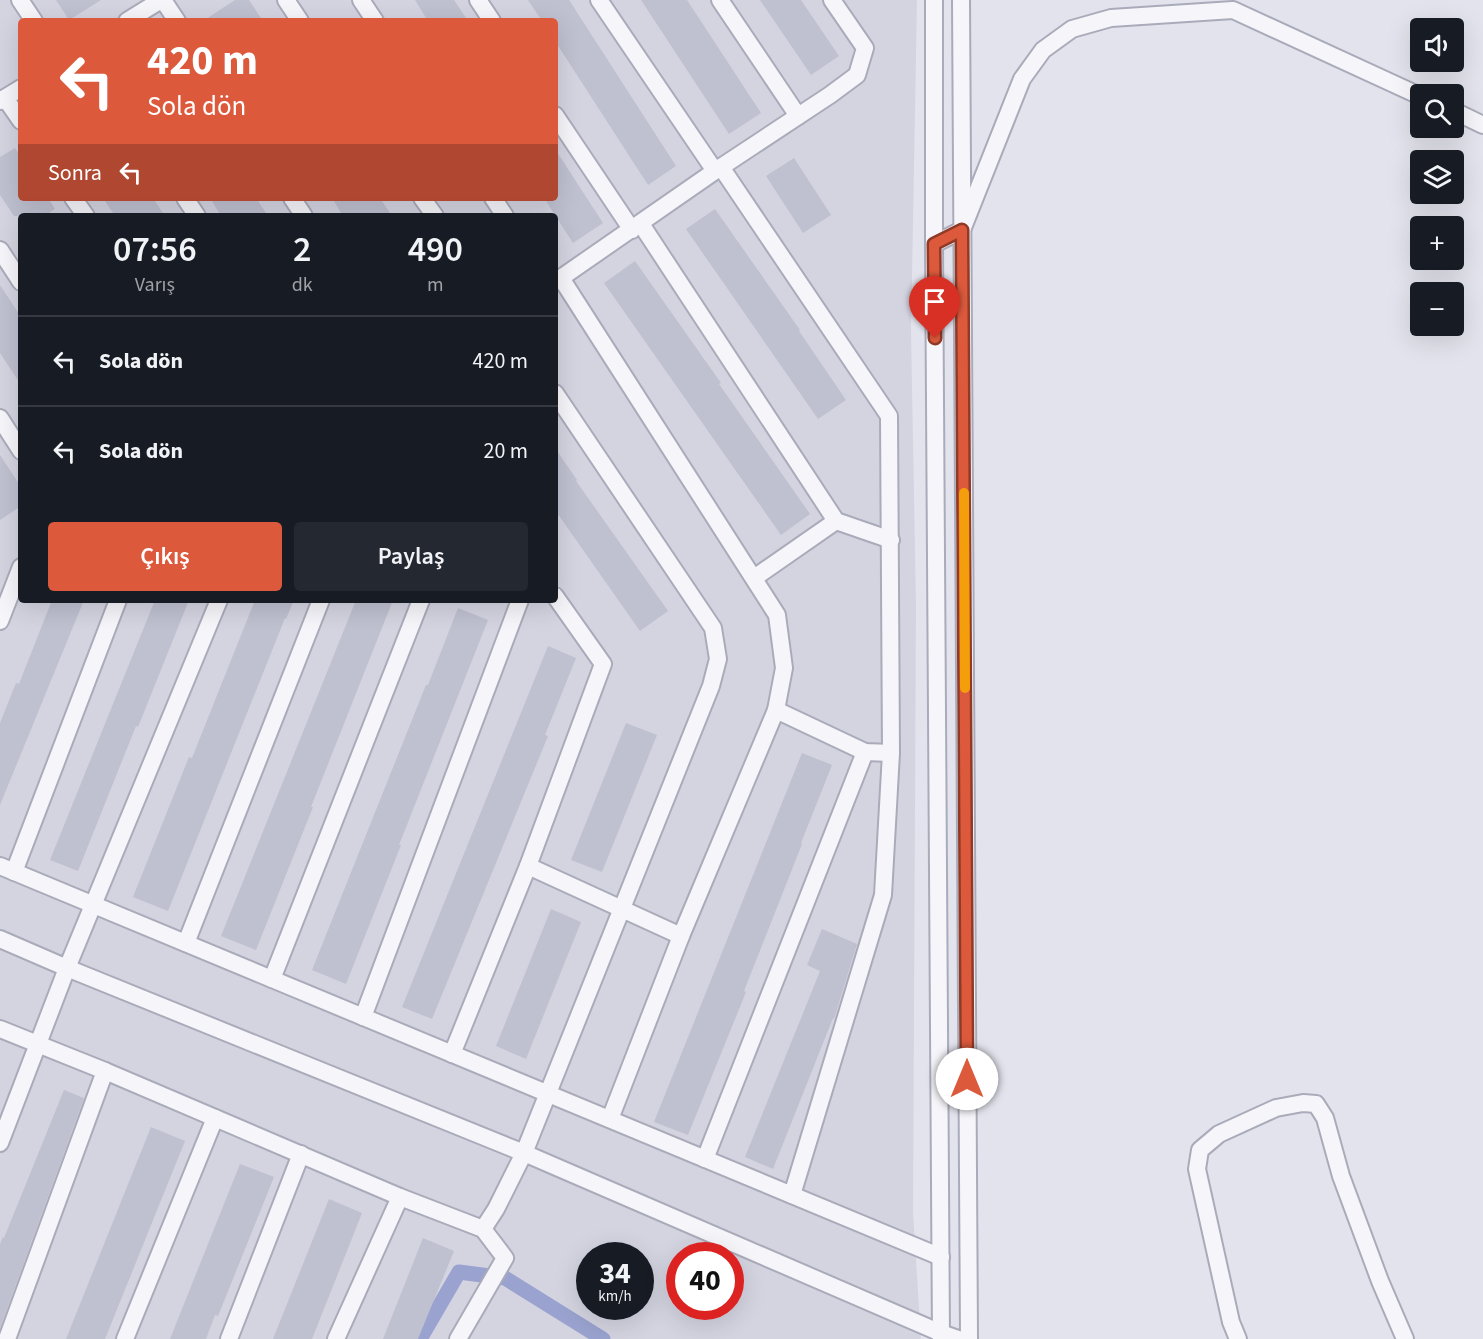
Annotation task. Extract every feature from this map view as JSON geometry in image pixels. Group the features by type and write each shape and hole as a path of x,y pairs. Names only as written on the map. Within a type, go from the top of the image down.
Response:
{"street":[{"path":"20,0 32,18"},
{"path":"132,18 162,0 175,18"},
{"path":"286,0 298,18"},
{"path":"361,0 373,18"},
{"path":"478,0 490,18"},
{"path":"599,0 890,416 891,753 883,895 792,1195"},
{"path":"720,0 798,116"},
{"path":"610,1119 681,936 776,710 784,668 777,615 558,280 857,75 865,48 832,0"},
{"path":"934,0 941,1336"},
{"path":"961,0 969,1339"},
{"path":"934,244 962,230 1022,79 1043,50 1072,29 1111,18 1239,5 1410,91"},
{"path":"18,90 3,99 18,117"},
{"path":"1464,115 1483,124"},
{"path":"558,119 636,227 836,521 891,540"},
{"path":"0,250 18,277"},
{"path":"483,1229 496,1209 524,1153 711,686 718,658 713,628 558,397"},
{"path":"0,418 18,446"},
{"path":"754,578 836,521"},
{"path":"0,621 5,589 18,571"},
{"path":"452,1054 528,866 603,664 558,600"},
{"path":"117,603 7,869 940,1257"},
{"path":"0,1143 93,905 218,603"},
{"path":"186,943 320,603"},
{"path":"272,979 420,603"},
{"path":"363,1017 519,603"},
{"path":"776,710 865,752 891,753"},
{"path":"705,1159 865,752"},
{"path":"528,866 681,936"},
{"path":"0,939 524,1153 941,1336 958,1339"},
{"path":"0,1029 105,1071 400,1197 483,1229 505,1258 458,1339"},
{"path":"7,1339 105,1071"},
{"path":"1238,1339 1231,1322 1197,1169 1200,1150 1219,1134 1276,1108 1303,1102 1316,1104 1325,1118 1341,1176 1380,1281 1405,1339"},
{"path":"125,1339 215,1118"},
{"path":"229,1339 301,1154"},
{"path":"336,1339 400,1197"}],"shaded area":[{"path":"0,0 917,0 911,331 916,604 913,1213 921,1339 0,1339"}],"building":[{"path":"56,0 101,0 72,18 68,18"},
{"path":"235,0 249,0 261,18 208,18"},
{"path":"415,0 454,0 466,18 426,18"},
{"path":"528,0 569,0 676,166 648,185 558,46 558,18 540,18"},
{"path":"641,0 687,0 761,113 729,134"},
{"path":"760,0 801,0 839,56 811,75"},
{"path":"15,148 18,152 18,201 50,201 55,209 49,213 18,213 18,216 14,216 0,195 0,157"},
{"path":"558,154 603,223 573,243 558,220 558,213 554,213 546,201 558,201"},
{"path":"794,158 831,215 803,233 766,176"},
{"path":"105,201 155,201 163,213 113,213"},
{"path":"212,201 258,201 266,213 219,213"},
{"path":"334,201 382,201 390,213 341,213"},
{"path":"715,209 846,400 818,419 686,229"},
{"path":"635,261 810,514 781,535 604,283"},
{"path":"0,285 18,312 18,380 0,353"},
{"path":"558,452 668,611 640,631 558,514"},
{"path":"0,455 18,482 18,508 0,520"},
{"path":"51,603 83,603 0,805 0,723 16,683 19,684"},
{"path":"154,603 188,603 78,871 50,860"},
{"path":"254,603 293,603 168,911 133,897 189,757 192,758"},
{"path":"355,603 392,603 256,950 221,936"},
{"path":"458,608 488,620 346,984 312,970"},
{"path":"548,646 576,658 545,735 548,736 432,1019 402,1007"},
{"path":"626,723 657,735 602,872 571,860"},
{"path":"802,753 832,765 744,991 746,992 688,1135 654,1122"},
{"path":"551,909 581,922 526,1059 496,1046"},
{"path":"822,929 857,944 834,1019 773,1169 745,1157 820,971 807,965"},
{"path":"64,1090 84,1098 0,1328 0,1244"},
{"path":"151,1127 185,1141 105,1339 66,1339"},
{"path":"240,1164 274,1177 218,1316 215,1315 206,1339 170,1339"},
{"path":"329,1199 362,1213 312,1339 273,1339"},
{"path":"423,1238 454,1251 418,1339 383,1339"}],"waterway":[{"path":"420,1339 459,1272 505,1278 603,1339"}],"slow traffic":[{"path":"964,493 965,688"}],"route":[{"path":"935,338 934,244 962,230 967,1079"}]}
